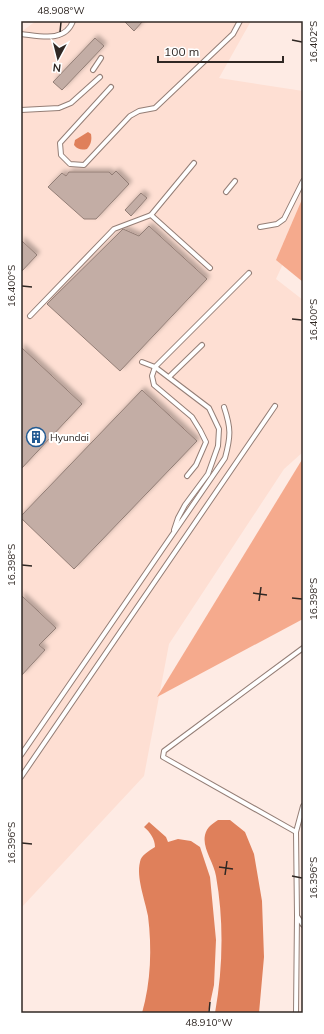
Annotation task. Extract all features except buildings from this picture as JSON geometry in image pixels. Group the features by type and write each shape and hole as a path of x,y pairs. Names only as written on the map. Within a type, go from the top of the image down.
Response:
{"lane":[{"path":"21,34 41,37 63,35 71,27 73,21"},
{"path":"111,87 60,144 61,155 70,164 84,165 130,116 155,108 233,34 240,21"},
{"path":"93,70 101,58"},
{"path":"21,110 59,108 71,103 100,76"},
{"path":"30,316 114,229 151,215 194,163"},
{"path":"260,227 277,224 284,219 303,181"},
{"path":"226,192 234,182"},
{"path":"151,215 210,268"},
{"path":"187,476 196,465 206,442 192,417 154,385 152,376 155,367 249,273"},
{"path":"169,377 202,345"},
{"path":"142,362 155,367 209,408 219,429 218,446 208,474 178,518 172,535"},
{"path":"21,777 275,406"},
{"path":"21,755 225,458 230,441 230,423 224,407"},
{"path":"296,832 163,757 164,751 303,648"},
{"path":"296,1013 296,832 303,806"},
{"path":"297,916 303,925"}],"shaded area":[{"path":"36,21 251,21 219,78 303,91 303,220 276,279 303,300 303,452 284,469 169,644 144,776 21,908 21,32"},
{"path":"88,132 91,134 91,138 87,149 83,150 77,148 74,145 75,140"},
{"path":"303,197 303,282 276,260"},
{"path":"303,458 303,619 157,697"},
{"path":"218,820 230,820 245,832 254,854 262,901 264,957 259,1013 215,1013 220,979 222,944 219,893 216,876 205,845 205,835 208,828"},
{"path":"149,822 166,837 168,842 178,839 191,841 200,847 210,877 216,940 214,985 208,1013 142,1013 149,977 150,940 148,916 140,881 139,868 142,857 155,847 152,836 144,827"}],"place":[{"name":"Hyundai","path":"36,437"}]}
